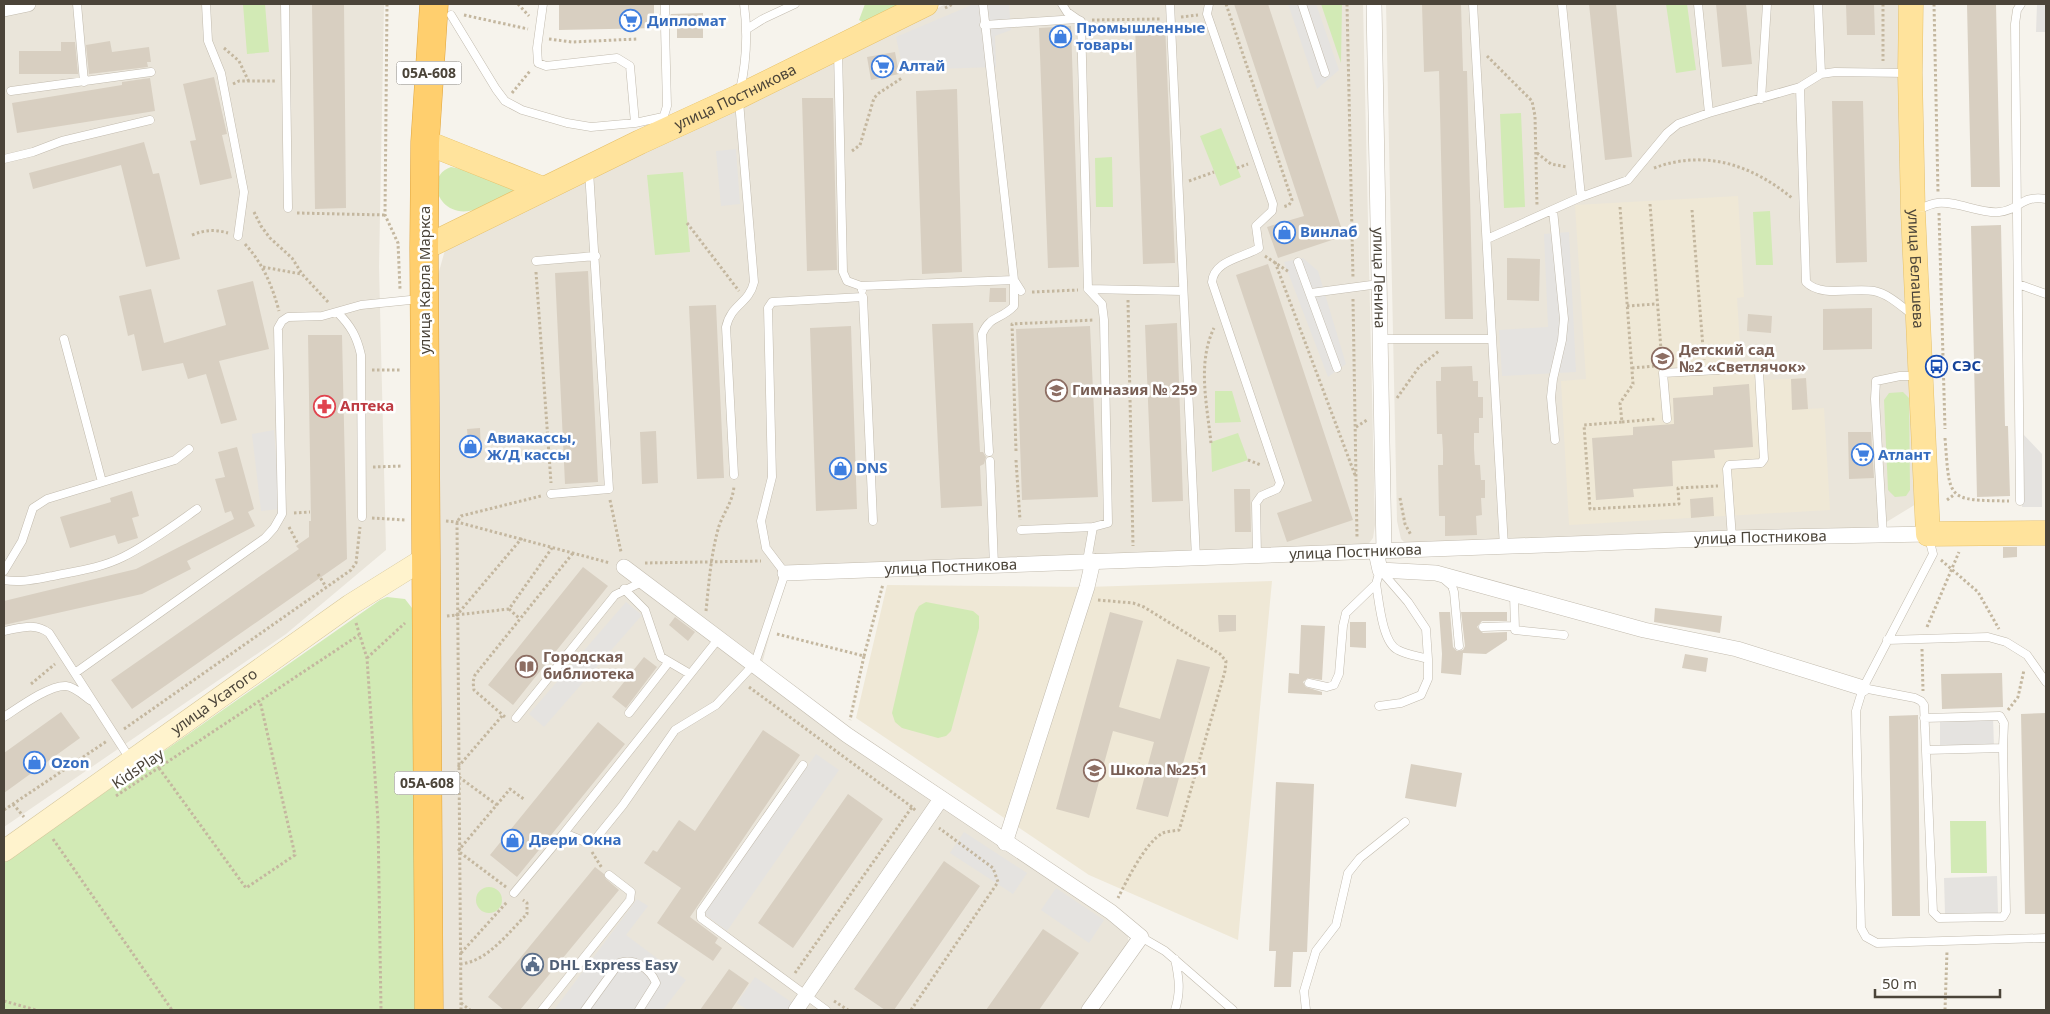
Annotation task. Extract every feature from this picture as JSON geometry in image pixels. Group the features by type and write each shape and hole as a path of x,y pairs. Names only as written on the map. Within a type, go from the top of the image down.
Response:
{"highway":[{"name":"улица Карла Маркса","path":"427,556 424,298 425,142 442,9"},
{"name":"05А-608","path":"427,556 429,1010"}],"main road":[{"name":"улица Постникова","path":"424,248 589,166 662,124 738,97 926,4"},
{"name":"улица Белашева","path":"1912,4 1910,73 1913,212 1919,320 1919,376 1930,544"},
{"path":"425,142 543,189"},
{"path":"1930,544 2046,533"}],"street":[{"path":"4,9 22,4"},
{"name":"улица Ленина","path":"1374,4 1380,339 1380,552 1378,577"},
{"name":"улица Постникова","path":"785,573 886,571 1090,561 1732,538 1883,535 1930,544"},
{"name":"улица Усатого","path":"4,851 130,759 350,605 427,556"},
{"path":"1005,843 1082,599 1090,561"},
{"path":"624,567 755,663 847,735 1005,843 1111,912 1141,937 1089,1010"},
{"path":"1378,577 1422,571 1438,574 1644,630 1737,649 1863,688"},
{"path":"796,1010 941,799"}],"lane":[{"path":"77,4 84,82"},
{"path":"206,4 208,41 221,72 243,184 238,236"},
{"path":"285,4 288,208"},
{"path":"543,4 537,48 538,62 546,66 617,58 630,66 635,123"},
{"path":"665,4 665,14"},
{"path":"734,476 726,326 729,314 746,299 754,282 738,97 747,62 747,29 744,4"},
{"path":"747,29 795,4"},
{"path":"983,4 1014,280 1014,306 1008,312 992,319 982,334 989,452"},
{"path":"1062,4 1067,12 1079,20"},
{"path":"1170,4 1196,558"},
{"path":"1208,4 1208,14 1273,204 1272,211 1256,226 1260,245 1256,250 1219,266 1213,273 1212,282 1280,483 1277,489 1261,496 1256,503 1257,556"},
{"path":"1302,4 1326,73"},
{"path":"1473,4 1504,547"},
{"path":"1562,4 1581,198"},
{"path":"1698,4 1709,113"},
{"path":"1760,99 1767,4"},
{"path":"1818,4 1821,74"},
{"path":"2020,501 2015,24 2017,10 2021,4"},
{"path":"442,9 505,101 522,110 567,124 591,127 635,123 662,124 667,106 665,27"},
{"path":"984,25 1079,20"},
{"path":"1020,530 1104,526 1108,523 1109,519 1104,320 1102,304 1088,289 1079,20"},
{"path":"838,46 843,272 847,281 861,286 1014,280"},
{"path":"1486,239 1628,180 1678,124 1709,113 1800,88 1821,74 1884,71 1910,73"},
{"path":"10,91 151,72"},
{"path":"1800,88 1806,282 1810,287 1816,289 1874,291 1884,295 1919,320"},
{"path":"4,159 33,152 62,140 150,120"},
{"path":"551,494 609,489 589,166"},
{"path":"1913,212 1939,202 1996,213 2008,211 2018,204 2035,197 2046,200"},
{"path":"1553,210 1564,319 1562,340 1552,388 1555,440"},
{"path":"536,262 596,256"},
{"path":"1298,262 1308,284 1337,368"},
{"path":"1014,280 1022,291"},
{"path":"1311,293 1379,284"},
{"path":"2018,284 2046,294"},
{"path":"861,286 873,521"},
{"path":"1088,289 1128,291 1183,290"},
{"path":"564,833 588,843 593,842 623,805 675,730 716,705 755,663 785,573 766,548 761,521 772,477 768,308 772,302 779,301 863,297"},
{"path":"75,673 265,538 274,528 282,514 278,328 282,321 288,317 322,316 361,304 424,298"},
{"path":"338,312 354,332 361,355 362,517"},
{"path":"64,339 102,482"},
{"path":"1380,339 1492,339"},
{"path":"1667,418 1663,373 1755,368 1759,372 1764,459 1760,464 1730,465 1727,469 1732,538"},
{"path":"1883,535 1875,399 1876,381 1900,376 1919,376"},
{"path":"4,571 22,542 33,508 47,499 175,460 189,449"},
{"path":"990,461 994,566"},
{"path":"4,580 15,582 33,580 92,568 122,557 161,534 197,509"},
{"path":"1090,561 1093,527"},
{"path":"1930,544 1888,640 1863,688 1856,712 1855,737 1861,928 1866,937 1877,943 2046,938"},
{"path":"1438,574 1452,586 1454,592 1459,646"},
{"path":"1378,577 1381,613 1390,643 1396,650 1428,660"},
{"path":"1378,577 1408,602 1426,629 1428,660 1428,679 1421,695 1402,703 1379,706"},
{"path":"1309,683 1326,687 1334,685 1339,674 1346,613 1378,577"},
{"path":"516,718 615,595 644,581"},
{"path":"624,589 645,610 660,657 690,674"},
{"path":"1514,594 1513,626 1515,630 1564,635"},
{"path":"4,631 29,626 40,627 49,633 130,759"},
{"path":"1483,627 1513,626"},
{"path":"1888,640 1988,637 2006,642 2028,655 2046,682"},
{"path":"514,893 720,638"},
{"path":"629,713 668,663"},
{"path":"4,717 47,692 60,687 72,688 92,701"},
{"path":"1863,688 1915,698 1920,700 1924,706 1924,718 1933,912 1939,918 2003,917 2006,912 2004,723 2000,716 1924,718"},
{"path":"1926,750 2003,748"},
{"path":"803,765 701,911 701,918 826,1010"},
{"path":"1306,1010 1304,991 1316,951 1336,926 1348,873 1360,858 1405,822"},
{"path":"542,1010 630,900 631,892 609,875"},
{"path":"1141,937 1175,959 1233,1010"},
{"path":"1175,959 1180,982 1180,996 1176,1010"},
{"path":"585,1010 619,963 627,960 635,961 653,975 656,982 639,1010"}],"path":[{"path":"1226,4 1292,200 1289,205 1272,211"},
{"path":"1347,4 1357,541"},
{"path":"1882,4 1884,71"},
{"path":"1934,4 1945,436 1950,486 1960,498 1971,501 2020,501"},
{"path":"1079,20 1171,18 1208,14"},
{"path":"208,41 220,45 239,61 249,82"},
{"path":"1476,45 1532,101 1535,116 1537,152 1536,217"},
{"path":"505,101 524,75"},
{"path":"860,145 874,98 902,78"},
{"path":"234,94 233,84 238,82 286,80"},
{"path":"1537,152 1556,166 1578,167"},
{"path":"1628,180 1676,161 1718,160 1732,163 1759,174 1804,208"},
{"path":"1178,185 1214,172"},
{"path":"1632,368 1663,366 1656,304 1650,204"},
{"path":"253,206 261,226 292,258 302,274 338,312"},
{"path":"1620,207 1632,368 1632,384 1620,403 1622,422"},
{"path":"288,208 296,213 385,215"},
{"path":"1692,210 1705,370"},
{"path":"687,222 746,299"},
{"path":"192,234 206,230 217,230 238,236 259,259 273,287 282,321"},
{"path":"1256,250 1308,284"},
{"path":"461,1010 456,616 457,522 461,516 551,494 536,262"},
{"path":"1275,262 1356,479"},
{"path":"262,266 302,274"},
{"path":"1022,291 1088,289"},
{"path":"1128,291 1133,550"},
{"path":"1627,306 1656,304"},
{"path":"1211,442 1203,370 1210,337 1222,311"},
{"path":"1016,451 1012,324 1104,320"},
{"path":"1394,402 1419,366 1459,339"},
{"path":"377,370 402,370"},
{"path":"1667,418 1584,426 1590,509 1679,504 1678,488 1727,485"},
{"path":"1016,460 1020,530"},
{"path":"386,467 403,466"},
{"path":"704,626 711,562 719,526 734,493 734,476"},
{"path":"1400,488 1405,524 1413,539"},
{"path":"457,522 624,567 609,489"},
{"path":"298,544 282,514 310,512"},
{"path":"4,810 351,570 356,563 362,517"},
{"path":"387,520 399,520"},
{"path":"456,616 522,538"},
{"path":"1930,544 1978,592 2006,642"},
{"path":"1924,706 1922,639 1959,552 1965,545"},
{"path":"509,609 552,548"},
{"path":"516,718 502,716 474,690 473,682 475,675 574,553"},
{"path":"847,735 864,656 886,571"},
{"path":"318,574 326,586"},
{"path":"333,582 337,586"},
{"path":"1082,599 1134,603 1144,607 1220,654 1226,661 1225,672 1182,824 1178,830 1162,834 1145,852 1111,912"},
{"path":"456,616 509,609 520,618"},
{"path":"766,632 864,656"},
{"name":"KidsPlay","path":"110,801 360,635"},
{"path":"2000,716 2015,704 2028,655"},
{"path":"26,688 64,656"},
{"path":"367,658 378,821 382,1010"},
{"path":"740,680 993,868 998,882 910,1010"},
{"path":"158,768 246,888 254,883 295,855 260,700"},
{"path":"458,767 502,716"},
{"path":"458,777 497,805"},
{"path":"458,851 510,789 525,800"},
{"path":"13,804 24,817"},
{"path":"788,983 912,807"},
{"path":"45,844 61,833"},
{"path":"53,839 172,1010"},
{"path":"588,843 594,858 609,875"},
{"path":"458,851 514,893 460,953"},
{"path":"460,964 470,963 493,948 527,914 528,903"},
{"path":"1945,1010 1947,941"},
{"path":"4,1001 36,1010"},
{"path":"461,1003 470,1010"}],"shaded area":[{"path":"4,4 384,4 379,267 386,550 286,634 4,827"},
{"path":"946,4 1363,4 1375,525 1373,538 1367,546 787,570 760,671 1127,930 1129,945 1083,1010 442,1010 438,275 445,250 547,196"},
{"path":"974,4 1009,4 1011,30 995,36 996,67 903,70 896,37"},
{"path":"1288,4 1316,4 1339,70 1317,89"},
{"path":"1386,4 1911,4 1921,501 1875,529 1405,543 1401,539 1397,521"},
{"path":"2037,4 2046,4 2046,32 2036,32"},
{"path":"736,149 740,204 721,206 716,151"},
{"name":"Детский сад №2 «Светлячок»","path":"1738,196 1744,297 1737,298 1741,360 1763,359 1765,380 1806,378 1808,409 1824,408 1830,510 1569,525 1561,381 1586,379 1575,205"},
{"path":"1569,232 1576,372 1502,376 1499,330 1548,327 1544,234"},
{"path":"1303,258 1318,271 1346,364 1328,377 1284,262"},
{"path":"274,430 280,509 261,511 252,434"},
{"path":"2023,434 2042,454 2042,507 2022,507"},
{"name":"Школа №251","path":"1272,581 1238,940 1089,875 856,718 887,585 1087,587"},
{"path":"626,602 642,615 544,727 529,714"},
{"path":"1993,717 1994,747 1940,748 1940,719"},
{"path":"816,754 839,770 727,931 704,914"},
{"path":"964,832 1027,873 1013,894 950,853"},
{"path":"1997,876 1998,913 1945,914 1944,878"},
{"path":"1056,888 1104,920 1089,943 1041,910"},
{"path":"637,899 648,906 626,935 686,980 663,1010 554,1010"},
{"path":"755,977 794,1004 790,1010 748,1010 737,1003"}],"green space":[{"path":"243,4 265,4 269,52 247,54"},
{"path":"865,4 900,4 864,23 859,20"},
{"path":"1321,4 1342,4 1341,63"},
{"path":"1666,4 1687,4 1696,70 1676,73"},
{"path":"1521,113 1525,207 1504,208 1500,114"},
{"path":"1221,128 1241,177 1220,186 1200,136"},
{"path":"1112,157 1113,207 1096,207 1095,158"},
{"path":"451,167 461,169 516,191 481,208 458,211 449,208 438,194 437,186 438,178"},
{"path":"683,172 690,252 655,255 647,175"},
{"path":"1770,211 1773,265 1756,265 1753,212"},
{"path":"1215,391 1232,391 1241,422 1215,423"},
{"path":"1903,392 1909,398 1910,490 1906,496 1895,497 1888,490 1884,400 1889,393"},
{"path":"1238,433 1248,460 1212,472 1211,442"},
{"path":"387,597 405,599 412,608 413,622 416,1010 4,1010 4,863 380,600"},
{"path":"926,602 973,611 979,616 979,628 951,731 946,736 938,738 902,728 895,722 892,713 915,613 919,606"},
{"path":"1950,821 1986,821 1987,873 1951,873"},
{"path":"489,887 498,891 502,900 498,909 489,913 480,909 476,900 480,891"}],"building":[{"path":"312,4 344,4 346,208 315,209"},
{"name":"Дипломат","path":"559,4 654,4 654,14 659,14 665,20 671,14 703,13 703,38 677,38 677,27 671,27 665,21 659,28 559,30"},
{"path":"1234,4 1268,4 1344,236 1278,258 1267,227 1304,216"},
{"path":"1422,4 1461,4 1463,71 1467,71 1473,319 1445,319 1439,71 1424,72"},
{"path":"1589,4 1616,4 1632,157 1605,160"},
{"path":"1716,4 1746,4 1752,64 1722,67"},
{"path":"1846,4 1874,4 1875,35 1847,35"},
{"path":"1967,4 1996,4 2000,187 1971,187"},
{"path":"1165,23 1175,263 1143,264 1135,24"},
{"path":"1071,26 1079,267 1048,268 1039,28"},
{"path":"110,41 112,52 149,47 151,62 147,62 148,67 89,74 86,45"},
{"path":"61,42 75,42 78,74 19,74 19,51 61,51"},
{"name":"Алтай","path":"895,52 899,74 871,80 867,57"},
{"path":"214,77 227,134 222,135 232,178 200,185 190,141 196,140 183,84"},
{"path":"150,78 155,111 17,133 12,103 122,85 122,82"},
{"path":"957,89 962,272 922,274 916,91"},
{"path":"802,98 833,98 837,270 807,271"},
{"path":"1832,101 1863,101 1867,262 1836,263"},
{"path":"144,142 153,174 159,173 180,259 146,267 121,165 33,189 29,173"},
{"path":"2001,225 2005,426 2008,426 2010,496 1977,497 1971,226"},
{"path":"1507,258 1540,259 1539,301 1507,300"},
{"path":"1268,264 1353,520 1287,542 1277,513 1312,501 1236,275"},
{"path":"588,271 598,482 565,484 555,273"},
{"path":"253,281 269,349 219,361 237,420 221,424 206,374 188,379 183,363 142,371 134,334 128,336 119,296 151,289 164,343 226,325 217,290"},
{"path":"990,288 1006,288 1006,302 989,302"},
{"path":"716,305 724,478 697,479 689,306"},
{"path":"1872,308 1872,349 1823,350 1823,309"},
{"path":"1748,314 1772,316 1771,333 1747,331"},
{"path":"973,323 980,452 983,452 986,457 984,464 980,466 982,506 941,508 932,324"},
{"path":"1177,323 1183,501 1152,502 1145,325"},
{"path":"851,326 857,509 816,511 810,328"},
{"name":"Гимназия № 259","path":"1090,326 1098,497 1022,500 1016,329"},
{"path":"308,335 342,335 347,559 132,709 111,680 299,549 296,546 309,537 309,521 311,521"},
{"path":"1472,366 1473,381 1478,381 1478,397 1483,397 1483,418 1479,418 1479,433 1474,433 1474,449 1475,465 1480,465 1481,480 1485,480 1485,498 1481,498 1482,515 1476,516 1477,535 1445,536 1445,516 1439,516 1438,465 1443,465 1443,450 1442,434 1437,434 1436,381 1441,381 1441,367"},
{"path":"1806,378 1808,409 1792,410 1791,379"},
{"path":"1749,384 1753,447 1714,450 1715,458 1672,461 1673,486 1633,489 1634,497 1596,500 1592,438 1633,435 1633,427 1674,424 1673,398 1713,395 1713,387"},
{"path":"480,428 481,453 469,453 467,429"},
{"path":"656,431 658,483 642,484 640,432"},
{"name":"Атлант","path":"1848,432 1871,432 1874,478 1849,479"},
{"path":"237,447 254,509 248,512 255,526 187,561 191,569 142,594 4,625 4,601 136,569 234,519 231,511 225,513 215,479 225,477 218,452"},
{"path":"1234,489 1250,489 1251,532 1235,532"},
{"path":"132,491 139,516 132,518 138,538 118,544 115,535 70,548 60,517 111,502 110,498"},
{"path":"1713,497 1714,516 1691,518 1690,499"},
{"path":"2003,547 2017,547 2017,557 2003,558"},
{"path":"583,567 608,586 513,705 488,685"},
{"path":"1655,608 1722,616 1720,633 1654,622"},
{"path":"1110,612 1143,621 1119,707 1160,719 1177,659 1210,667 1168,817 1136,809 1154,742 1113,731 1089,818 1056,809"},
{"path":"1439,612 1450,612 1453,647 1457,651 1463,650 1465,646 1461,612 1507,612 1507,621 1482,621 1477,627 1483,633 1507,632 1507,640 1486,654 1463,653 1461,675 1441,673 1442,654"},
{"path":"1218,615 1236,615 1236,631 1219,632"},
{"path":"675,617 695,632 688,641 669,625"},
{"path":"1350,622 1366,622 1366,648 1350,647"},
{"path":"1301,625 1325,626 1322,680 1308,678 1303,682 1306,687 1322,692 1322,695 1288,693 1289,673 1299,674"},
{"path":"1685,654 1708,658 1706,672 1682,668"},
{"path":"644,657 657,667 626,708 612,697"},
{"path":"2002,673 2003,707 1942,709 1941,674"},
{"path":"61,712 80,738 4,793 4,753"},
{"path":"2046,713 2046,914 2025,914 2021,714"},
{"path":"1918,715 1920,916 1892,916 1889,716"},
{"path":"598,722 625,744 517,877 490,855"},
{"path":"763,730 800,755 690,917 718,938 715,943 722,948 713,961 657,923 681,888 644,863 653,850 657,852 679,820 695,831"},
{"path":"1411,764 1462,773 1456,807 1405,798"},
{"path":"1276,782 1314,784 1307,952 1293,952 1291,987 1274,987 1276,951 1269,951"},
{"path":"848,794 883,819 793,948 758,923"},
{"path":"944,861 980,886 894,1010 885,1010 854,989"},
{"path":"595,867 619,890 520,1010 504,1010 488,997"},
{"path":"1043,929 1079,953 1039,1010 986,1010"},
{"path":"729,969 749,983 731,1010 700,1010"}],"place":[{"name":"Дипломат","path":"631,21"},
{"name":"Промышленные товары","path":"1060,37"},
{"name":"Алтай","path":"883,66"},
{"name":"Винлаб","path":"1284,232"},
{"name":"Детский сад №2 «Светлячок»","path":"1663,359"},
{"name":"СЭС","path":"1936,366"},
{"name":"Гимназия № 259","path":"1056,390"},
{"name":"Аптека","path":"324,406"},
{"name":"Авиакассы, Ж/Д кассы","path":"471,447"},
{"name":"Атлант","path":"1862,455"},
{"name":"DNS","path":"840,468"},
{"name":"Городская библиотека","path":"527,666"},
{"name":"Ozon","path":"35,763"},
{"name":"Школа №251","path":"1094,770"},
{"name":"Двери Окна","path":"513,840"},
{"name":"DHL Express Easy","path":"533,965"}]}
